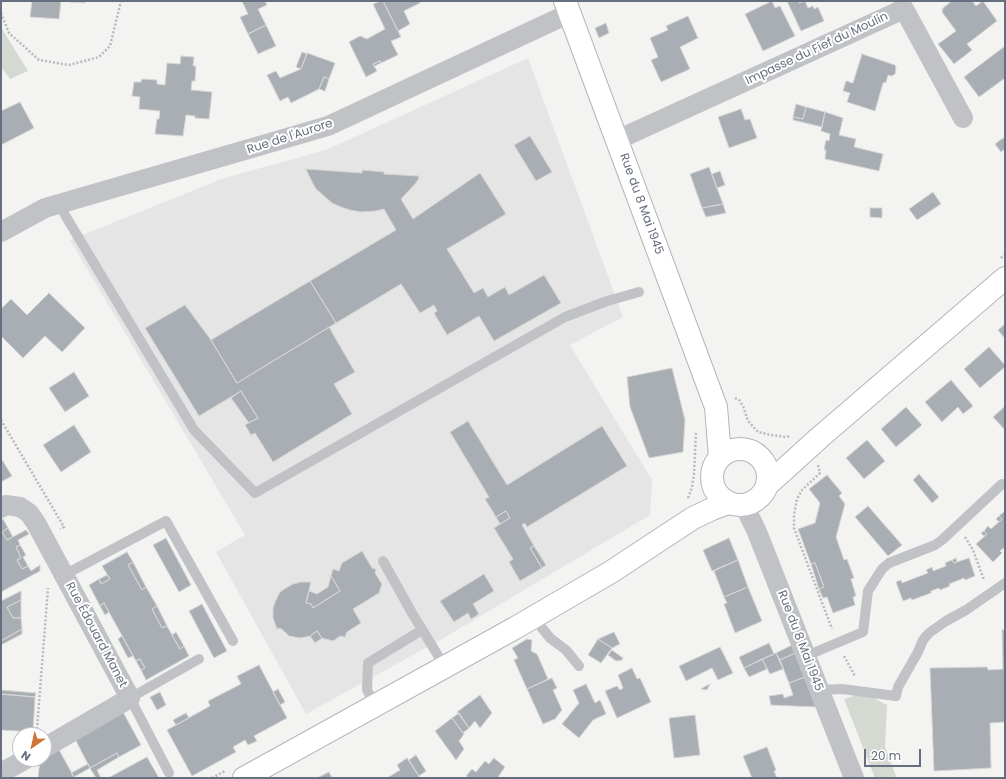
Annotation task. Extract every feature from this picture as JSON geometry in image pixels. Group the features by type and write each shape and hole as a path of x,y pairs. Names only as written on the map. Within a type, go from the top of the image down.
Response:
{"main road":[{"name":"Rue du 8 Mai 1945","path":"567,7 714,403 720,457"},
{"path":"767,485 1001,270"},
{"name":"Rue du 8 Mai 1945","path":"714,403 752,452"},
{"path":"736,504 718,495 713,485 713,471 715,464 720,457 728,452 741,449 752,452 787,452 813,444"},
{"path":"689,511 712,509 753,502 758,499 764,493 767,485 769,477 768,469 763,460 752,452"},
{"path":"235,774 375,705 445,667 611,572 689,511 713,485"}],"street":[{"name":"Rue de l'Aurore","path":"1,232 45,208 328,126 567,7"},
{"name":"Impasse du Fief du Moulin","path":"617,140 904,9 963,118"},
{"name":"Rue du 8 Mai 1945","path":"736,504 758,532 854,778"},
{"name":"Rue Édouard Manet","path":"1,508 6,505 20,507 29,513 36,523 130,698 52,743"},
{"path":"1,773 12,767"}],"lane":[{"path":"59,205 194,430 255,493 565,317 607,301 639,292"},
{"path":"806,656 863,632 868,591 882,569 889,563 935,545 956,528 1002,484"},
{"path":"64,575 166,521 232,641"},
{"path":"383,561 445,667"},
{"path":"820,690 842,689 896,696 898,687 918,652 923,640 929,633 1005,583"},
{"path":"533,617 550,638 566,650 579,666"},
{"path":"375,705 367,690 368,663 422,630"},
{"path":"168,773 130,698 199,659"}],"path":[{"path":"1,13 9,33 39,60 69,65 99,56 110,46 121,1"},
{"path":"1001,270 1005,254"},
{"path":"714,403 728,395 739,400 743,406 748,421 758,432 786,437 791,436"},
{"path":"1,420 64,527 45,539"},
{"path":"689,511 688,498 692,487 694,474 696,428"},
{"path":"820,473 802,490 797,499 794,515 794,528 838,643 862,691"},
{"path":"956,528 964,536 973,550 990,593"},
{"path":"38,727 50,567 54,557"},
{"path":"212,778 235,774"}],"shaded area":[{"path":"1,27 28,71 10,79 1,67"},
{"path":"528,58 623,317 570,345 652,480 650,515 442,639 306,714 216,552 245,535 70,240 224,178 326,150"},
{"path":"857,695 874,698 887,705 885,747 896,776 895,778 875,778 844,699"}],"building":[{"path":"32,1 61,1 59,19 30,17"},
{"path":"85,1 85,3 70,2"},
{"path":"242,1 265,1 267,5 258,9 266,25 248,34 240,17 248,14"},
{"path":"383,1 401,37 391,41 398,55 381,63 380,61 373,64 377,71 366,77 349,42 360,36 367,39 385,29 373,4"},
{"path":"383,1 419,1 420,3 404,11 410,24 398,31"},
{"path":"772,1 775,8 780,6 795,36 763,51 745,14"},
{"path":"787,1 799,1 799,3 805,1 808,8 813,6 814,9 818,7 824,21 801,31"},
{"path":"952,1 972,1 976,6 983,1 997,21 967,44 972,50 954,64 938,44 956,31 942,12 943,8"},
{"path":"688,16 698,38 680,47 690,69 661,82 651,60 658,57 650,38 668,30 666,26"},
{"path":"606,23 609,33 599,38 595,28"},
{"path":"266,25 276,46 258,54 248,34"},
{"path":"1005,46 1005,78 979,97 964,77"},
{"path":"302,52 307,54 301,69 296,67"},
{"path":"307,53 335,63 329,79 324,77 319,89 291,103 288,97 280,101 267,75 276,71 280,78 301,69"},
{"path":"862,54 895,65 896,68 895,74 892,76 888,75 886,82 883,83 875,111 847,102 850,93 843,91 846,81 853,83"},
{"path":"181,56 194,57 193,66 196,66 195,81 192,81 191,90 212,92 209,119 195,118 195,116 186,115 183,136 155,134 157,119 159,119 160,111 139,109 140,97 132,96 134,82 141,82 142,79 157,80 157,84 165,85 167,63 180,64"},
{"path":"380,61 381,63 375,66 373,64"},
{"path":"324,77 329,79 325,91 319,89"},
{"path":"20,102 34,128 1,145 1,111"},
{"path":"796,104 806,107 803,119 793,117"},
{"path":"806,107 825,112 822,127 793,120 793,117 803,119"},
{"path":"741,109 745,120 750,119 757,138 729,148 718,117"},
{"path":"825,112 843,118 839,135 856,139 854,147 883,154 879,171 825,159 826,150 824,150 826,140 829,141 830,134 821,131"},
{"path":"530,136 552,172 536,181 514,145"},
{"path":"1003,138 1005,141 1005,149 1001,152 995,144"},
{"path":"709,167 723,204 702,208 690,174"},
{"path":"306,169 362,173 362,170 384,172 384,174 419,176 415,184 401,199 413,219 480,173 506,214 447,249 474,293 483,288 488,297 505,287 509,295 544,275 561,303 494,341 479,316 447,335 434,313 437,311 434,305 420,313 401,284 336,323 310,281 396,230 384,209 361,212 350,210 332,203 316,189"},
{"path":"720,171 725,185 717,188 712,174"},
{"path":"933,192 941,204 917,220 909,209"},
{"path":"723,204 726,213 706,217 702,208"},
{"path":"870,208 882,208 882,218 870,217"},
{"path":"310,281 336,323 237,383 211,340"},
{"path":"49,293 85,328 62,352 45,336 23,358 1,336 1,309 11,299 27,315"},
{"path":"185,305 211,340 237,383 329,327 355,372 334,384 352,414 273,462 255,433 251,435 245,425 258,418 241,391 199,416 145,328"},
{"path":"1005,324 1005,339 998,330"},
{"path":"989,347 1005,365 1005,367 980,388 964,369"},
{"path":"672,368 685,420 683,452 649,458 630,407 627,377"},
{"path":"74,372 89,396 65,412 49,388"},
{"path":"951,380 973,406 963,414 958,407 942,422 925,402"},
{"path":"241,391 258,418 249,423 231,398"},
{"path":"1005,406 1005,430 993,417"},
{"path":"906,407 922,425 896,447 881,429"},
{"path":"468,421 507,485 602,426 627,466 527,527 525,523 522,525 534,546 530,548 542,568 520,581 509,562 513,559 494,528 510,518 506,511 496,517 485,499 489,497 450,432"},
{"path":"74,425 91,452 61,472 43,445"},
{"path":"867,440 885,461 864,479 846,458"},
{"path":"1,458 12,476 1,482"},
{"path":"919,474 939,497 932,503 913,480"},
{"path":"827,475 842,493 839,496 845,504 836,537 844,560 847,559 854,578 851,579 856,596 853,597 855,605 833,613 827,597 823,598 819,589 824,587 815,563 811,564 798,529 815,523 820,503 809,489"},
{"path":"868,506 902,545 888,556 855,517"},
{"path":"506,511 510,518 500,524 496,517"},
{"path":"1005,511 1005,547 1000,551 1002,553 993,562 976,544 987,534 984,531 988,526 991,529 1002,519 999,516"},
{"path":"999,516 1002,519 999,522 996,519"},
{"path":"3,519 8,528 2,532 7,540 26,530 29,534 18,540 20,545 16,547 21,558 17,560 22,569 28,566 31,571 40,565 40,571 1,592 1,520"},
{"path":"8,528 13,537 7,540 2,532"},
{"path":"984,531 987,534 984,536 981,533"},
{"path":"166,538 191,585 179,592 153,545"},
{"path":"729,538 738,560 712,571 703,550"},
{"path":"20,545 26,555 23,557 28,566 22,569 17,560 21,558 16,547"},
{"path":"534,546 546,565 542,568 530,548"},
{"path":"362,551 372,568 376,569 375,573 382,584 379,593 353,609 361,623 347,632 345,637 340,636 333,641 322,638 317,631 310,636 300,638 289,636 280,628 277,629 273,618 273,608 280,592 293,584 311,582 306,603 311,604 313,608 340,591 331,576 333,569 339,571 342,563"},
{"path":"127,552 133,562 128,565 142,590 146,587 157,606 152,609 162,628 167,626 180,649 184,646 189,656 146,680 141,670 145,668 140,659 136,661 104,603 100,606 89,585 99,579 101,584 110,579 102,566"},
{"path":"956,558 957,562 954,563 952,560"},
{"path":"969,558 975,576 965,580 964,578 949,584 950,586 940,590 939,588 931,591 931,593 912,600 911,598 903,601 896,582 901,580 902,583 928,573 926,570 932,567 933,571 946,566 945,563 952,560 954,563"},
{"path":"738,560 748,587 724,597 714,571"},
{"path":"133,562 146,587 142,590 128,565"},
{"path":"815,563 824,587 819,589 811,564"},
{"path":"484,574 494,591 473,604 479,614 471,619 468,613 454,622 440,601"},
{"path":"107,575 110,579 101,584 99,579"},
{"path":"331,576 340,591 313,608 311,604 306,603 309,591 317,594 328,587"},
{"path":"748,587 762,621 735,633 724,604 727,603 724,597"},
{"path":"21,591 21,600 7,607 13,618 21,618 22,629 1,641 1,601"},
{"path":"21,600 21,618 13,618 7,607"},
{"path":"104,603 109,612 105,615 100,606"},
{"path":"202,604 227,651 214,658 189,611"},
{"path":"157,606 167,626 162,628 152,609"},
{"path":"22,629 22,634 1,645 1,641"},
{"path":"1002,630 1005,630 1005,722 990,723 991,768 934,771 930,668 987,667 988,670 1003,669"},
{"path":"317,631 322,638 315,643 310,636"},
{"path":"176,632 184,646 180,649 172,635"},
{"path":"614,632 620,644 612,648 598,639"},
{"path":"122,636 133,656 128,658 118,639"},
{"path":"527,639 532,640 531,651 537,654 548,679 527,689 514,660 518,658 512,648"},
{"path":"598,639 612,648 601,663 588,655"},
{"path":"769,643 774,654 744,668 739,657"},
{"path":"792,645 795,653 780,660 776,653"},
{"path":"720,647 733,673 718,680 712,668 686,681 679,666"},
{"path":"612,650 623,658 622,660 616,661 608,655"},
{"path":"776,653 783,669 770,674 762,659"},
{"path":"795,653 805,677 789,683 780,660"},
{"path":"140,659 145,668 141,670 136,661"},
{"path":"762,659 767,669 749,677 744,668"},
{"path":"259,665 287,718 254,736 257,741 248,745 245,740 233,747 236,752 192,776 167,730 210,706 208,701 241,684 237,676"},
{"path":"632,668 637,679 640,678 651,702 617,718 605,691 617,686 620,690 623,688 618,675"},
{"path":"805,677 816,707 771,705 769,696 783,694 784,698 793,695 789,683"},
{"path":"552,678 557,688 553,690 562,710 555,719 543,724 527,689"},
{"path":"586,684 595,703 600,700 606,714 593,720 579,738 562,724 579,703 573,690"},
{"path":"710,684 707,690 701,689 704,687"},
{"path":"278,689 285,702 280,705 273,692"},
{"path":"1,690 36,693 35,697 1,694"},
{"path":"160,692 166,705 157,710 150,697"},
{"path":"1,694 35,697 33,727 12,727 12,731 1,730"},
{"path":"480,695 492,713 480,728 475,721 469,728 457,712"},
{"path":"123,712 141,745 119,757 117,753 90,768 75,739"},
{"path":"186,713 189,718 176,725 173,720"},
{"path":"459,713 469,728 463,733 452,718"},
{"path":"695,715 700,755 674,758 669,718"},
{"path":"452,718 464,734 459,741 464,749 456,760 435,731"},
{"path":"767,747 776,770 774,771 777,778 752,778 743,756"},
{"path":"58,748 74,777 38,778 39,767 52,767 52,751"},
{"path":"117,753 119,757 97,770 101,778 96,778 90,768"},
{"path":"416,755 426,771 419,776 409,760"},
{"path":"147,757 159,778 108,778"},
{"path":"407,758 420,778 387,778 400,770 397,765"},
{"path":"494,758 505,767 498,777 500,778 469,778 466,776 472,769 476,772 485,761 489,764"},
{"path":"88,764 90,768 74,777 71,773"},
{"path":"329,772 332,778 317,778"}]}
